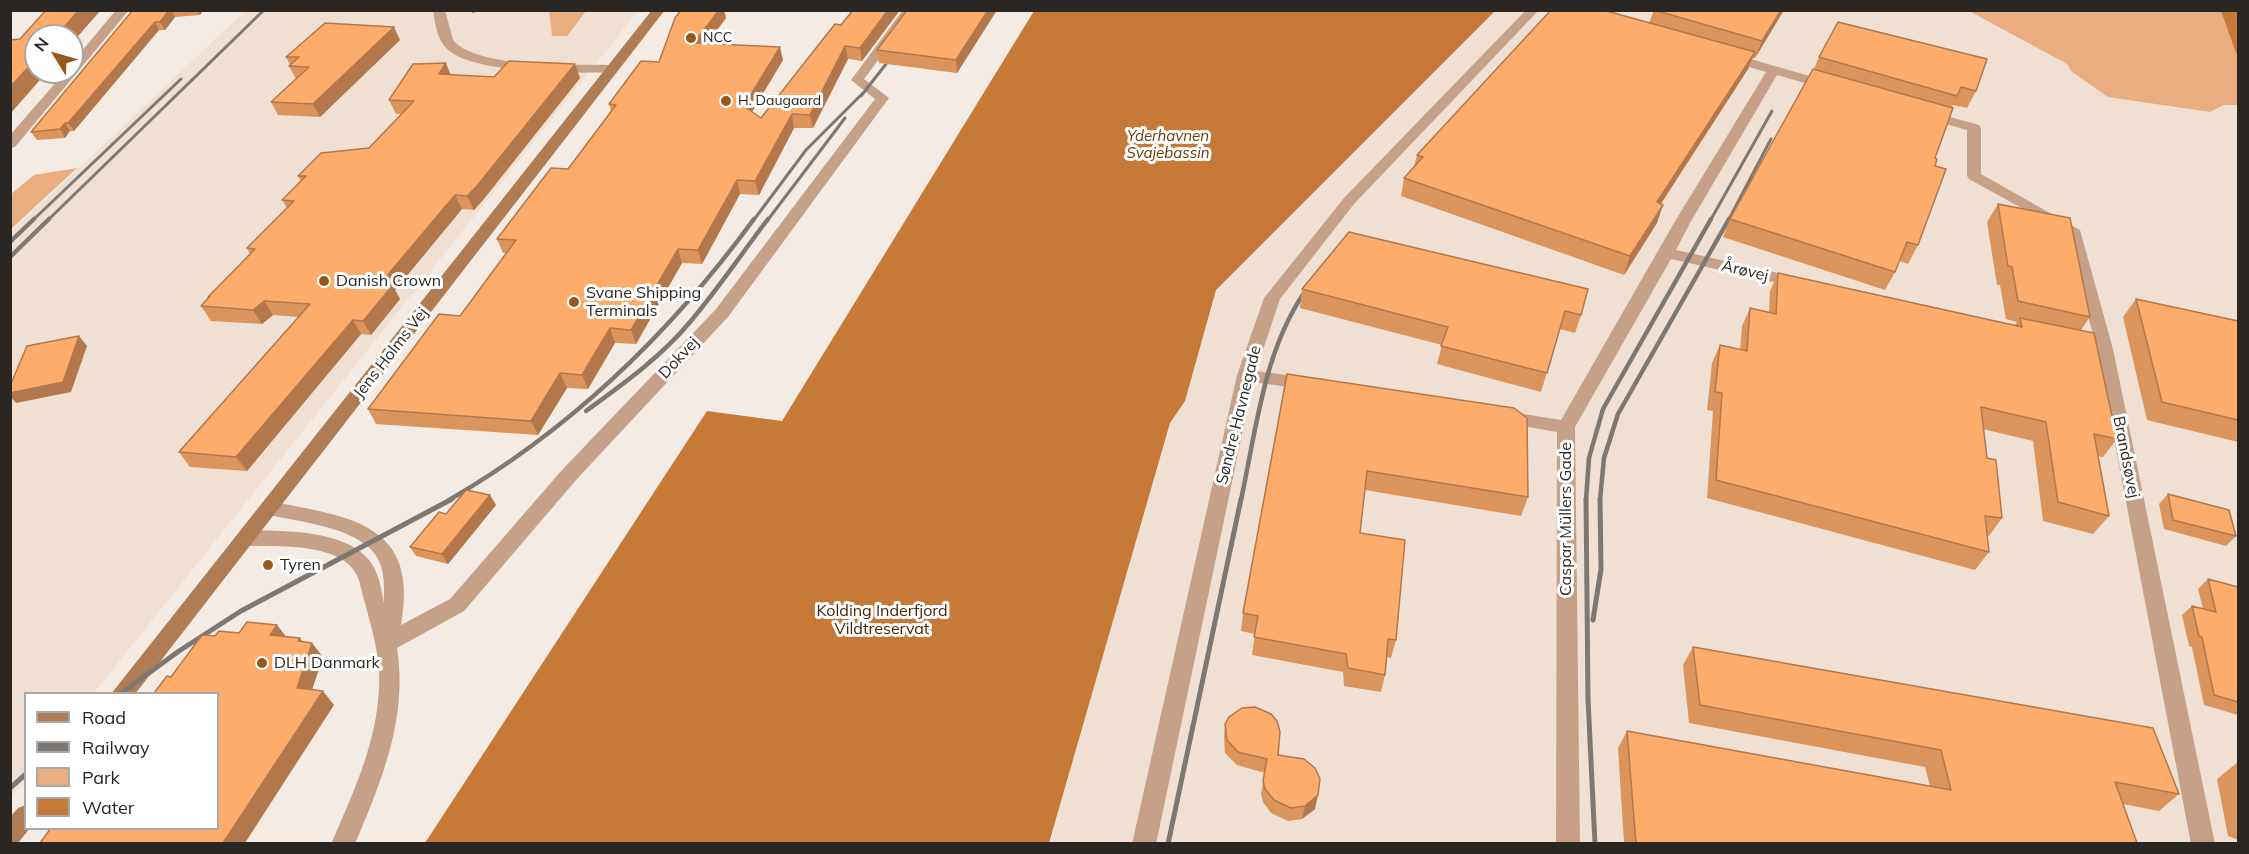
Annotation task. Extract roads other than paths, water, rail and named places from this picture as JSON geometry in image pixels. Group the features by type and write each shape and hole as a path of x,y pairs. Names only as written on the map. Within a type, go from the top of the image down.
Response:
{"main road":[{"name":"Jens Holms Vej","path":"123,692 270,508 659,10"},
{"path":"10,835 24,818"}],"street":[{"path":"84,57 123,10"},
{"path":"439,10 442,35 454,49 475,57 540,66 612,69"},
{"name":"Dokvej","path":"387,643 457,605 569,475 722,312 882,98 857,80 910,10"},
{"name":"Søndre Havnegade","path":"1144,843 1246,375 1272,298 1349,201 1533,10"},
{"path":"1717,54 1840,89"},
{"name":"Caspar Müllers Gade","path":"1568,843 1566,427 1682,223 1774,70"},
{"path":"10,144 62,84"},
{"name":"Brandsøvej","path":"1907,109 1974,128 1974,176 2072,230 2105,349 2204,843"},
{"name":"Årøvej","path":"1667,253 1817,287"},
{"path":"2082,344 2105,349"},
{"path":"1246,375 1325,387"},
{"path":"1485,414 1566,427"},
{"path":"270,508 349,526 380,545 393,564 395,613 387,643"},
{"path":"246,537 313,540 348,554 362,564 387,643 390,688 388,715 378,760 343,843"}],"water":[{"name":"Kolding Inderfjord Vildtreservat","path":"1034,11 1495,11 1216,290 1185,401 1170,423 1049,843 425,843 707,411 782,421"},
{"path":"2221,11 2238,11 2238,58"}],"railway":[{"path":"47,221 264,10"},
{"path":"865,91 886,64"},
{"path":"32,221 181,79"},
{"path":"753,221 806,150 865,91"},
{"path":"861,96 865,91"},
{"path":"1710,221 1772,111"},
{"path":"767,221 845,118"},
{"path":"1728,221 1771,139"},
{"path":"10,242 34,219"},
{"path":"10,257 49,219"},
{"path":"449,500 536,442 616,375 689,300 754,219"},
{"path":"586,411 641,370 679,335 768,219"},
{"path":"1586,500 1589,458 1603,409 1711,219"},
{"path":"1600,500 1604,458 1618,414 1729,219"},
{"path":"1241,500 1264,387 1272,359 1295,307 1311,283"},
{"path":"123,692 179,651 241,611 452,499"},
{"path":"1168,844 1241,499"},
{"path":"1586,500 1588,699 1595,844"},
{"path":"1593,620 1601,569 1600,500"},
{"path":"10,788 24,776"}],"place":[{"name":"NCC","path":"691,38"},
{"name":"H. Daugaard","path":"726,101"},
{"name":"Danish Crown","path":"324,281"},
{"name":"Svane Shipping Terminals","path":"574,302"},
{"name":"Tyren","path":"268,565"},
{"name":"DLH Danmark","path":"262,663"}],"water label":[{"name":"Yderhavnen Svajebassin","path":"1168,144"}]}
